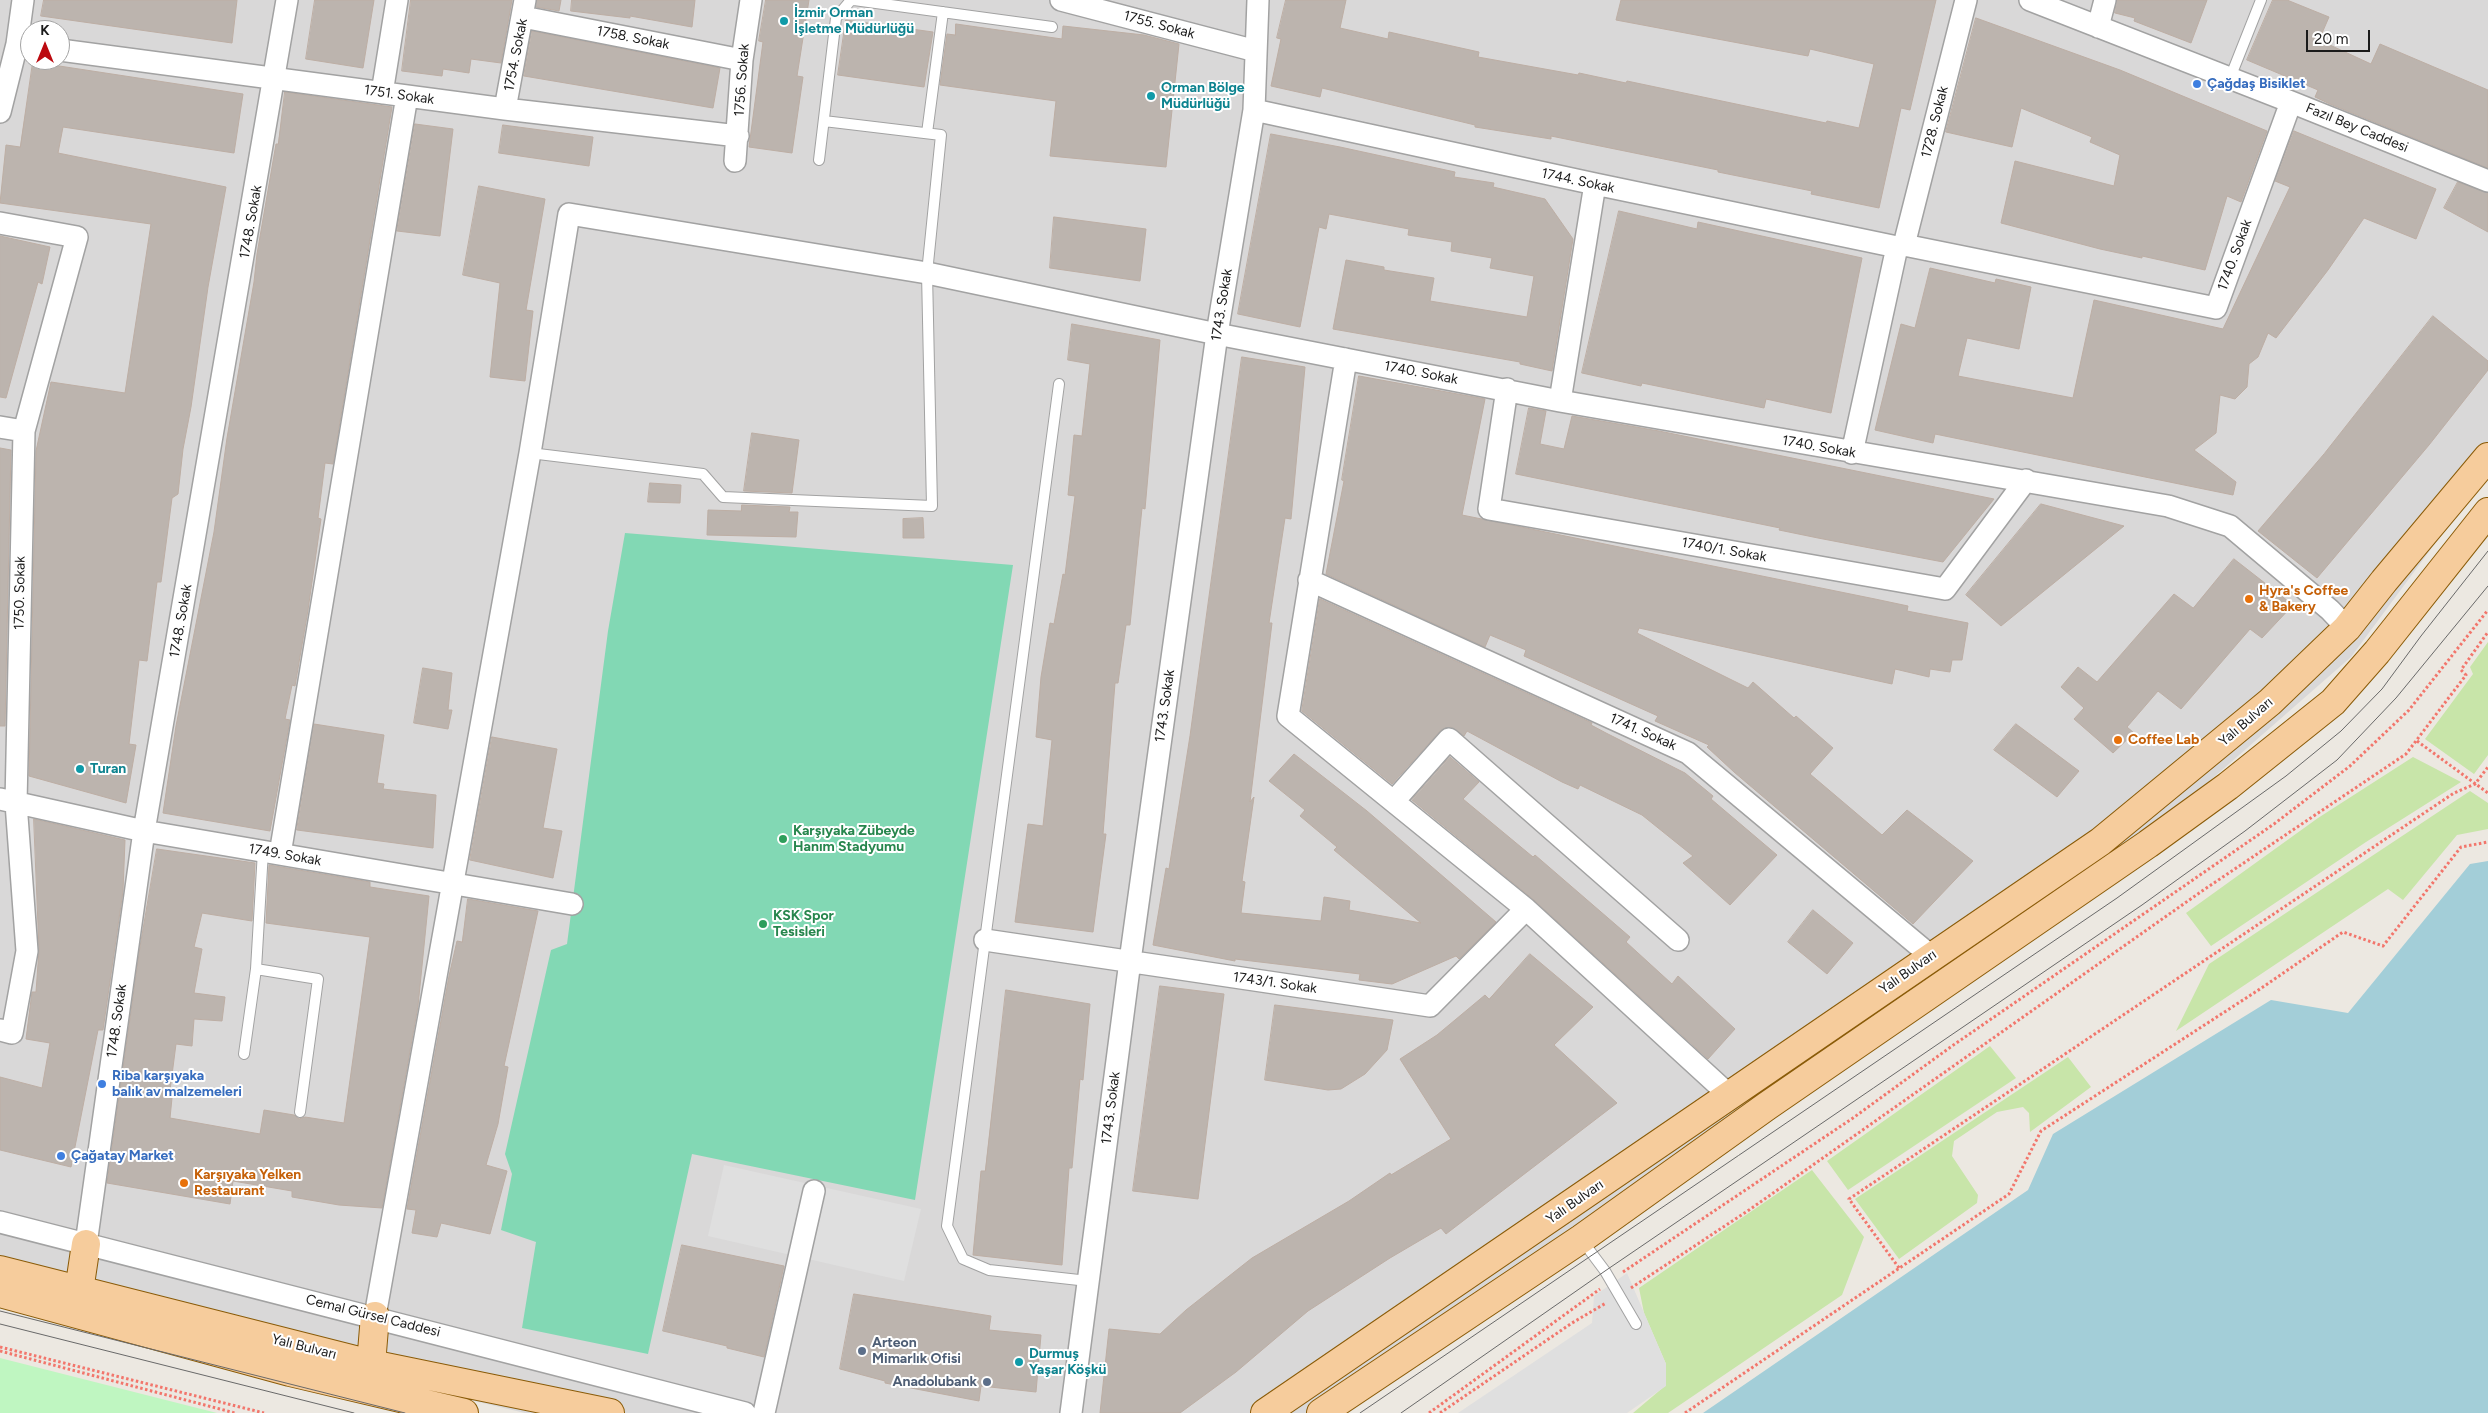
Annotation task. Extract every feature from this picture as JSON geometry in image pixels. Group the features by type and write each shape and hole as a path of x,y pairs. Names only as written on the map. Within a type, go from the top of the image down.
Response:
{"main road":[{"name":"Yalı Bulvarı","path":"1265,1413 2100,842 2212,751 2347,628 2488,457"},
{"path":"1321,1413 1581,1238 1767,1106 2148,844 2228,786 2333,702 2377,652 2488,512"},
{"path":"2384,581 2391,593 2413,607"},
{"name":"1740. Sokak","path":"2347,628 2377,652"},
{"path":"2309,664 2327,670 2332,681 2333,702"},
{"path":"79,1291 86,1244"},
{"name":"Yalı Bulvarı","path":"0,1270 371,1364 610,1413"},
{"name":"Yalı Bulvarı","path":"0,1293 290,1372 464,1413"},
{"path":"371,1364 375,1316"}],"street":[{"path":"0,112 16,44 23,0"},
{"name":"1748. Sokak","path":"86,1244 144,831 287,0"},
{"path":"382,93 397,0"},
{"name":"1756. Sokak","path":"735,161 742,60 751,0"},
{"name":"1755. Sokak","path":"1061,0 1104,5 1256,51"},
{"name":"1743. Sokak","path":"1071,1413 1130,961 1218,334 1254,110 1258,0"},
{"name":"1728. Sokak","path":"1852,453 1901,246 1966,0"},
{"name":"Fazıl Bey Caddesi","path":"2030,0 2488,181"},
{"path":"2098,27 2105,0"},
{"name":"1758. Sokak","path":"524,8 742,60"},
{"name":"1754. Sokak","path":"505,109 524,8"},
{"name":"1751. Sokak","path":"70,51 505,109 738,136"},
{"path":"271,853 407,96"},
{"name":"1740. Sokak","path":"1901,246 2216,308 2291,102"},
{"name":"1744. Sokak","path":"1254,110 1595,184 1901,246"},
{"path":"1560,401 1595,184"},
{"name":"1740. Sokak","path":"530,452 569,214 927,273 1218,334 1507,389 1560,401 1852,453 2026,480 2168,506 2230,526 2330,610 2347,628"},
{"name":"1750. Sokak","path":"0,223 77,237 24,431 8,801 27,951 6,1032"},
{"path":"1346,359 1288,716 1526,909 1729,1095"},
{"name":"1740/1. Sokak","path":"1507,389 1489,509 1945,589 2026,480"},
{"path":"0,427 24,431"},
{"path":"375,1316 530,452"},
{"name":"1741. Sokak","path":"1309,580 1688,753 1932,956"},
{"path":"1394,801 1449,739 1678,940"},
{"name":"1749. Sokak","path":"8,801 144,831 572,904"},
{"name":"1743/1. Sokak","path":"985,940 1430,1006 1526,909"},
{"path":"764,1413 814,1191"},
{"name":"Cemal Gürsel Caddesi","path":"0,1222 375,1316 745,1413"}],"lane":[{"path":"819,160 836,18 853,0 920,4 943,12 1052,27"},
{"path":"2230,78 2261,0"},
{"path":"927,133 943,12"},
{"path":"530,452 703,474 723,497 932,506 927,273 941,135 824,121"},
{"path":"1059,384 947,1226 963,1259 989,1270 1088,1281"},
{"path":"244,1054 271,853"},
{"path":"256,969 318,979 300,1112"},
{"path":"1581,1238 1611,1281 1636,1324"}],"path":[{"path":"1429,1413 1611,1281 1853,1118 1952,1046 2274,824 2342,772 2410,710 2488,610"},
{"path":"1440,1413 1572,1323 1619,1295 1749,1210 2103,960 2406,754 2466,676 2460,670 2488,632"},
{"path":"2417,741 2488,793"},
{"path":"1899,1268 1849,1199 2437,803 2454,793 2476,784 2488,767"},
{"path":"1685,1413 2009,1194 2041,1130 2260,990 2343,932 2383,946 2461,847 2488,842"},
{"path":"0,1349 235,1413"},
{"path":"0,1349 264,1413"}],"shaded area":[{"path":"0,0 2488,0 2488,472 2351,657 2077,897 1318,1413 525,1413 81,1308 0,1284"},
{"path":"724,1165 921,1209 904,1281 708,1236"},
{"path":"1627,1273 1666,1364 1666,1386 1627,1413 1458,1413 1592,1323 1594,1296"}],"green space":[{"name":"Karşıyaka Zübeyde Hanım Stadyumu","path":"625,533 1013,565 915,1200 692,1154 648,1354 522,1328 536,1242 501,1230 512,1174 505,1154 551,950 567,944 608,631"},
{"path":"2488,642 2488,755 2474,774 2425,739 2473,674 2470,667"},
{"path":"2413,757 2461,782 2366,842 2211,946 2186,913 2318,818"},
{"path":"2470,791 2488,803 2488,829 2457,835 2403,900 2388,889 2176,1031 2209,964"},
{"path":"1990,1046 2016,1078 1848,1190 1827,1161"},
{"path":"2068,1057 2091,1087 2030,1132 2029,1113 2023,1107 1997,1112 1954,1141 1952,1156 1978,1195 1977,1203 1899,1259 1855,1199"},
{"path":"1812,1170 1864,1237 1842,1295 1668,1413 1633,1413 1666,1385 1666,1364 1644,1313 1639,1288"},
{"path":"0,1358 217,1413 0,1413"}],"water":[{"path":"2488,861 2488,1413 1703,1413 2028,1190 2053,1134 2271,1000 2348,1013 2470,864"}],"building":[{"path":"44,0 237,0 232,43 41,16"},
{"path":"315,0 374,0 363,68 306,59"},
{"path":"411,0 512,0 501,63 471,59 469,73 443,69 442,76 402,71"},
{"path":"537,0 561,0 559,11 536,7"},
{"path":"572,0 695,0 692,27 630,16 630,18 571,11"},
{"path":"766,0 809,0 797,76 803,77 792,153 749,147 763,42 759,41"},
{"path":"1286,0 1346,0 1340,28 1388,39 1389,32 1479,52 1478,57 1578,75 1579,73 1626,83 1627,81 1826,123 1827,121 1859,128 1874,64 1810,49 1808,56 1616,20 1621,0 1936,0 1910,110 1901,108 1879,208 1811,194 1812,191 1718,172 1718,170 1551,136 1551,139 1475,127 1475,125 1322,88 1320,97 1271,86 1281,39 1277,38"},
{"path":"2117,0 2207,0 2191,43 2134,21 2135,18 2115,13"},
{"path":"2273,0 2287,0 2329,17 2319,40 2371,64 2380,44 2488,90 2488,168 2330,104 2315,97 2318,90 2247,60"},
{"path":"1976,18 2120,70 2267,131 2241,202 2227,196 2205,270 2100,249 2001,223 2015,161 2114,186 2120,155 2090,142 2092,137 2021,108 2012,147 1946,132"},
{"path":"846,20 933,32 924,87 838,75"},
{"name":"Orman Bölge Müdürlüğü","path":"956,24 1062,39 1063,26 1144,35 1179,44 1166,167 1050,156 1056,101 940,85 947,34 955,35"},
{"path":"532,31 720,68 713,108 524,76"},
{"path":"70,68 243,94 234,153 63,127 58,153 226,187 208,287 191,407 183,449 178,494 172,498 161,582 157,582 147,661 139,660 129,744 136,745 126,803 29,776 36,451 51,382 125,393 151,224 0,203 6,145 20,147 32,70 70,70"},
{"path":"285,92 392,107 333,464 325,463 318,518 321,519 308,610 295,686 292,685 285,719 290,720 270,831 163,813 176,726 214,532 227,438 276,144 278,144"},
{"path":"415,124 453,129 440,236 397,231"},
{"path":"503,125 593,137 589,166 499,153"},
{"path":"2294,131 2436,189 2416,239 2364,218 2328,270 2276,338 2268,333 2258,357 2249,364 2247,387 2235,399 2220,395 2216,433 2194,450 2236,482 2233,495 1935,434 1933,443 1875,430 1901,324 1915,328 1930,268 1995,283 1996,279 2031,287 2019,349 1967,338 1958,376 2073,398 2094,300 2223,329 2290,187 2275,181"},
{"path":"1271,134 1455,172 1454,177 1494,183 1493,187 1545,199 1573,239 1552,371 1520,364 1520,362 1333,329 1346,260 1384,267 1384,270 1434,278 1430,301 1527,317 1534,276 1490,268 1492,258 1451,251 1452,242 1408,235 1409,229 1329,214 1326,229 1319,227 1300,327 1238,314"},
{"path":"2458,182 2488,193 2488,232 2444,208"},
{"path":"479,186 545,199 526,310 533,311 525,381 490,377 500,283 463,275"},
{"path":"1619,211 1697,229 1698,222 1862,258 1831,413 1766,399 1764,408 1642,383 1641,386 1582,373"},
{"path":"1054,217 1146,229 1140,281 1050,268"},
{"path":"0,236 50,247 42,284 38,282 6,398 0,397"},
{"path":"2433,316 2488,361 2488,370 2429,445 2317,578 2258,531 2324,454"},
{"path":"1072,324 1160,340 1145,509 1142,508 1130,625 1126,625 1118,683 1115,683 1103,834 1106,834 1093,932 1015,922 1028,824 1043,826 1052,740 1036,737 1041,677 1050,623 1054,624 1063,574 1065,575 1075,496 1068,495 1074,435 1082,436 1090,364 1068,360"},
{"path":"1242,357 1305,367 1291,519 1285,518 1269,623 1272,623 1250,802 1254,797 1242,881 1245,882 1241,913 1321,921 1324,897 1350,901 1349,910 1421,923 1334,850 1337,847 1300,816 1305,810 1269,781 1294,754 1367,811 1496,922 1459,959 1456,956 1392,984 1359,980 1360,974 1235,959 1235,961 1153,945 1166,868 1169,869 1190,736"},
{"path":"1359,376 1485,399 1462,515 1908,606 1907,611 1968,623 1962,660 1952,660 1950,672 1930,669 1929,677 1895,669 1892,684 1639,628 1637,633 1748,688 1753,682 1794,718 1796,716 1833,748 1810,774 1882,835 1907,810 1973,861 1913,924 1734,772 1707,747 1709,745 1655,721 1658,716 1524,656 1526,650 1490,635 1485,647 1326,574 1344,481 1342,480"},
{"path":"1529,408 1546,411 1540,444 1564,449 1572,416 1659,431 1994,499 1943,562 1818,538 1779,530 1780,528 1516,474"},
{"path":"752,433 799,440 792,493 744,491"},
{"path":"0,448 11,450 5,726 0,726"},
{"path":"650,483 681,485 680,503 648,502"},
{"path":"2041,504 2124,526 2001,626 1966,595"},
{"path":"742,505 790,507 789,512 798,512 796,537 707,535 708,510 741,511"},
{"path":"923,518 924,538 903,538 903,519"},
{"path":"2234,559 2293,605 2262,638 2250,629 2181,709 2158,691 2127,727 2134,733 2113,753 2074,719 2084,708 2061,687 2078,667 2097,682 2174,594 2193,608"},
{"path":"1320,599 1592,723 1591,725 1685,773 1713,796 1711,799 1777,855 1730,905 1683,863 1693,856 1642,815 1580,785 1578,789 1562,782 1467,731 1464,736 1451,727 1440,731 1392,784 1302,711"},
{"path":"423,668 452,673 448,710 452,710 448,729 414,723"},
{"path":"314,724 384,735 377,783 384,784 383,789 436,795 433,848 297,830"},
{"path":"2016,724 2079,771 2057,797 1994,750"},
{"path":"492,737 557,749 543,828 562,831 553,878 470,860"},
{"path":"1450,757 1479,782 1463,799 1533,857 1535,855 1630,937 1626,942 1672,984 1678,976 1735,1029 1708,1059 1534,900 1412,800"},
{"path":"34,819 125,840 123,891 103,1030 98,1030 71,1167 0,1150 0,1077 42,1088 50,1043 26,1039 32,992 36,992 39,950"},
{"path":"157,849 255,863 252,921 202,913 194,947 202,949 194,993 225,997 222,1021 194,1019 192,1046 176,1044 169,1098 172,1098 170,1118 260,1134 264,1110 294,1115 299,1119 305,1117 344,1123 370,937 266,923 269,865 370,882 370,887 429,896 418,1006 382,1208 339,1205 292,1197 292,1191 233,1181 230,1204 107,1183 140,947"},
{"path":"468,899 538,911 504,1066 508,1067 498,1124 486,1165 507,1171 490,1234 441,1223 437,1237 412,1233 416,1210 407,1209 449,976 457,941 462,942"},
{"path":"1813,910 1853,943 1827,974 1788,942"},
{"path":"1530,954 1593,1007 1554,1045 1617,1103 1446,1234 1441,1228 1390,1258 1308,1311 1236,1372 1180,1413 1100,1413 1109,1329 1160,1334 1186,1310 1252,1258 1349,1201 1390,1173 1391,1175 1451,1139 1400,1059 1437,1035 1485,995 1489,999"},
{"path":"1160,986 1224,994 1198,1199 1133,1191"},
{"path":"1006,990 1090,1004 1083,1080 1080,1079 1072,1168 1069,1168 1062,1265 973,1255 981,1171 985,1171"},
{"path":"1275,1005 1393,1020 1387,1050 1365,1074 1341,1089 1328,1090 1265,1080"},
{"path":"682,1245 784,1266 764,1357 663,1331"},
{"path":"854,1294 991,1316 989,1330 1041,1335 1036,1392 981,1386 979,1401 885,1383 885,1381 840,1369"}],"tram line":[{"path":"1360,1413 2117,898 2286,776 2341,731 2382,689 2488,551"},
{"path":"1401,1413 1605,1271 2142,905 2245,831 2337,760 2396,698 2488,586"},
{"path":"0,1311 405,1413"},
{"path":"0,1324 354,1413"}],"place":[{"name":"İzmir Orman İşletme Müdürlüğü","path":"784,21"},
{"name":"Çağdaş Bisiklet","path":"2197,84"},
{"name":"Orman Bölge Müdürlüğü","path":"1151,96"},
{"name":"Hyra's Coffee & Bakery","path":"2249,599"},
{"name":"Coffee Lab","path":"2118,740"},
{"name":"Turan","path":"80,769"},
{"name":"Karşıyaka Zübeyde Hanım Stadyumu","path":"783,839"},
{"name":"KSK Spor Tesisleri","path":"763,924"},
{"name":"Riba karşıyaka balık av malzemeleri","path":"102,1084"},
{"name":"Çağatay Market","path":"61,1156"},
{"name":"Karşıyaka Yelken Restaurant","path":"184,1183"},
{"name":"Arteon Mimarlık Ofisi","path":"862,1351"},
{"name":"Durmuş Yaşar Köşkü","path":"1019,1362"},
{"name":"Anadolubank","path":"987,1382"}]}
